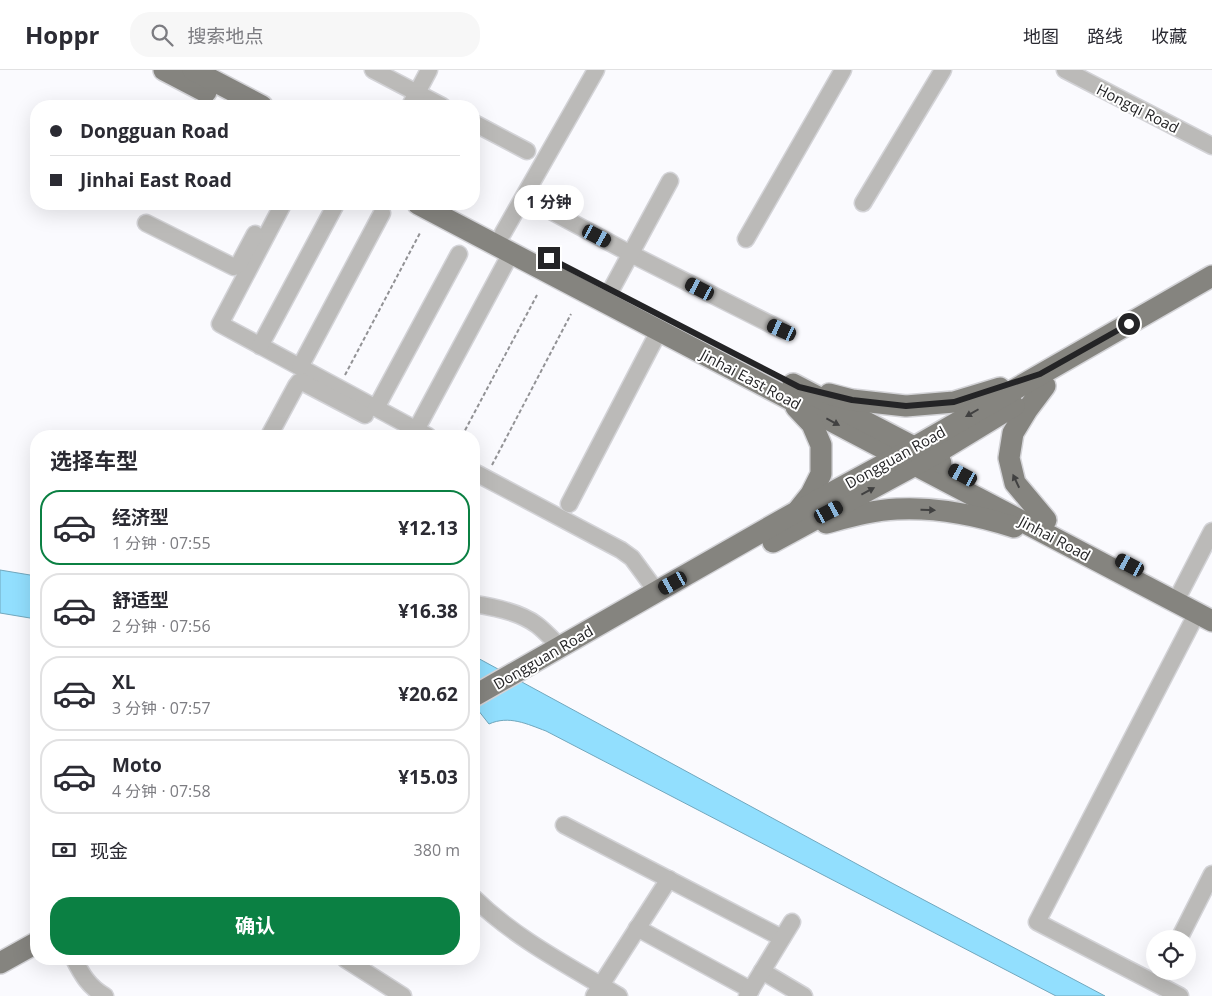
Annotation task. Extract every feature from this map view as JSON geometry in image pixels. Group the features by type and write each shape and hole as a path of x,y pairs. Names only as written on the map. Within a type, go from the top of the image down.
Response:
{"main road":[{"path":"164,70 222,100"},
{"path":"194,70 251,100"},
{"name":"Jinhai East Road","path":"429,210 659,331 793,392"},
{"name":"Jinhai East Road","path":"459,210 611,290 793,392 915,456"},
{"name":"Dongguan Road","path":"480,693 657,592 795,521 915,456 1212,276"},
{"name":"Dongguan Road","path":"1043,380 1212,291"},
{"path":"793,392 906,406 954,402 1043,380"},
{"path":"1043,380 1014,433 1009,458 1015,484 1046,520"},
{"path":"793,392 812,424 821,445 821,474 795,521"},
{"name":"Jinhai Road","path":"915,456 1046,520 1181,591 1207,614"},
{"name":"Jinhai Road","path":"915,456 1064,543 1207,614"},
{"path":"795,521 852,516 897,509 943,511 990,520 1064,543"},
{"name":"Dongguan Road","path":"480,707 726,567 795,521"},
{"path":"0,963 30,946"},
{"path":"0,977 30,960"}],"street":[{"path":"373,70 414,100 429,70"},
{"path":"503,233 596,70"},
{"path":"746,239 843,70"},
{"path":"864,203 943,70"},
{"name":"Hongqi Road","path":"1074,72 1212,146"},
{"path":"480,126 527,151"},
{"path":"611,290 670,181"},
{"path":"547,209 630,254 782,330"},
{"path":"146,223 234,267 239,264 269,210"},
{"path":"280,210 220,324 376,408 411,430"},
{"path":"260,346 333,210"},
{"path":"300,368 382,214"},
{"path":"419,430 511,253"},
{"path":"376,408 459,254"},
{"path":"569,504 659,331"},
{"path":"272,430 299,382 408,430"},
{"path":"480,475 621,550 632,558 657,592"},
{"path":"1181,591 1212,531"},
{"path":"480,605 495,607 527,619 538,625 560,647"},
{"path":"1146,971 1036,922 1207,614"},
{"path":"564,825 782,938"},
{"path":"1184,930 1212,874"},
{"path":"597,990 668,879"},
{"path":"480,904 502,924 597,990 620,996"},
{"path":"637,928 749,993 792,922"},
{"path":"78,965 89,984 105,996"},
{"path":"354,965 403,996"},
{"path":"762,971 804,996"},
{"path":"1162,980 1180,996"}],"path":[{"path":"338,388 420,233"},
{"path":"465,430 537,296"},
{"path":"492,465 571,314"}],"water":[{"path":"0,570 30,575 30,618 0,613"},
{"path":"480,659 890,882 1105,996 1056,996 546,731 511,720 496,721 489,724 480,713"}],"route":[{"path":"549,258 799,387 852,400 906,406 954,402 1040,374 1129,324"}]}
